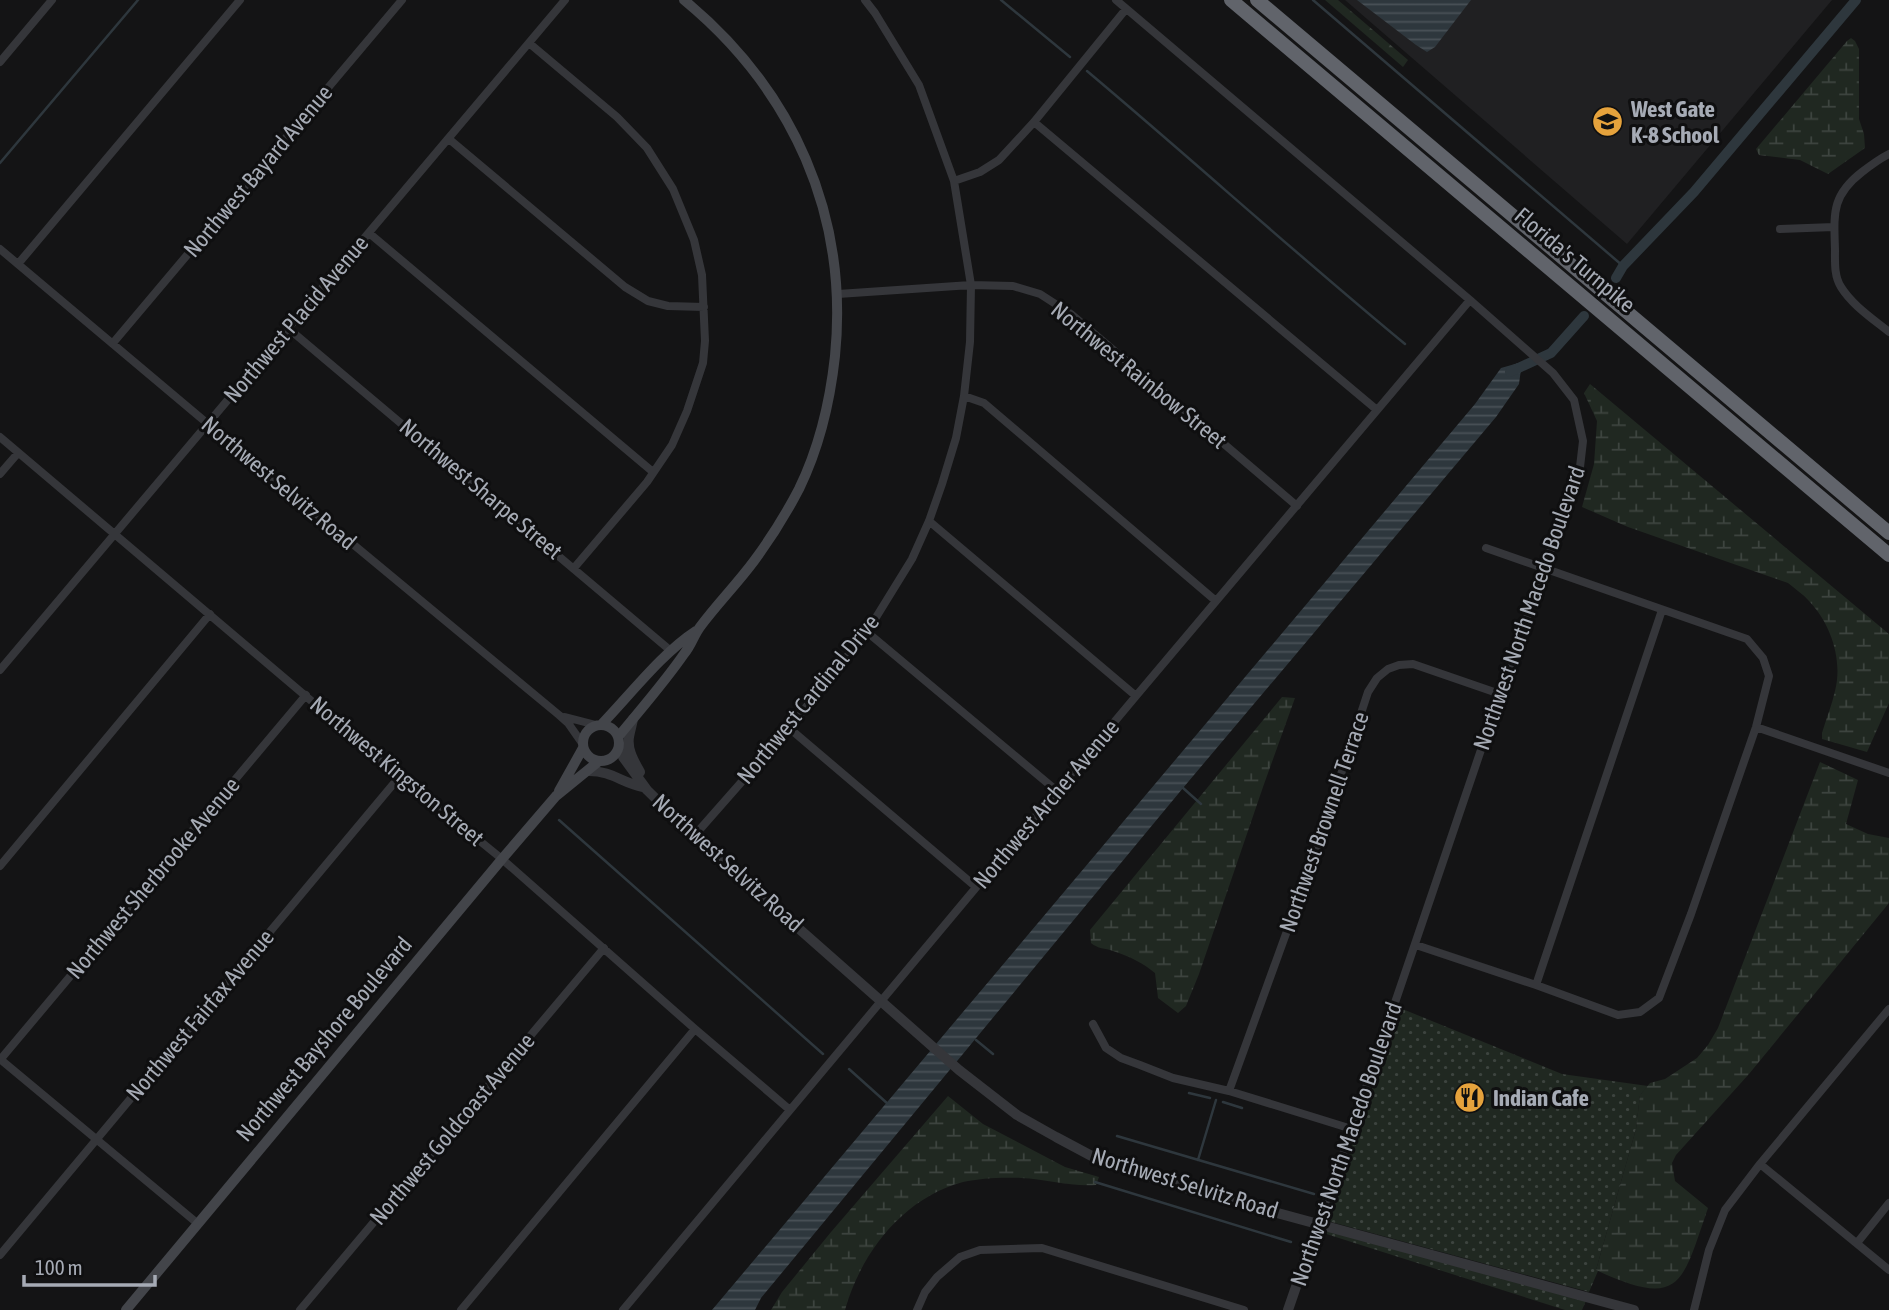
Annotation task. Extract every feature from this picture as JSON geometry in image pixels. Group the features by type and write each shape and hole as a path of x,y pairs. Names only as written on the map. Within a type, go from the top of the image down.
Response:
{"highway":[{"name":"Florida's Turnpike","path":"1231,0 1889,555"},
{"name":"Florida's Turnpike","path":"1257,0 1889,533"}],"main road":[{"path":"684,0 752,66 796,136 811,172 824,213 838,294 833,377 826,417 799,487 775,531 754,562 698,629 684,655 633,719 618,741 615,754 600,761 588,757 582,746 585,734 592,727 599,725 671,651 698,629"},
{"path":"599,725 611,728 618,741"},
{"name":"Northwest Bayshore Boulevard","path":"556,796 582,746"},
{"name":"Northwest Bayshore Boulevard","path":"126,1310 556,796 600,761"}],"street":[{"path":"0,62 52,0"},
{"path":"18,264 240,0"},
{"name":"Northwest Bayard Avenue","path":"113,343 402,0"},
{"name":"Northwest Placid Avenue","path":"0,670 565,0"},
{"name":"Northwest Cardinal Drive","path":"694,836 789,728 867,632 912,559 929,521 956,438 970,342 971,285 954,181 919,85 865,0"},
{"name":"Northwest North Macedo Boulevard","path":"1116,0 1553,373 1574,400 1583,440 1580,467 1288,1310"},
{"path":"954,181 980,172 999,160 1034,122 1126,9"},
{"path":"529,43 617,117 647,148 673,189 694,240 702,275 705,341 703,363 687,411 672,445 653,472 574,568"},
{"path":"1034,122 1377,410"},
{"path":"449,139 625,287 648,301 668,306 704,307"},
{"path":"1889,154 1847,184 1838,198 1835,227 1835,272 1840,287 1852,301 1889,332"},
{"path":"1780,229 1835,227"},
{"path":"369,233 653,472"},
{"name":"Northwest Selvitz Road","path":"0,249 559,715 568,723 582,746"},
{"name":"Northwest Rainbow Street","path":"838,294 971,285 1013,286 1040,294 1071,314 1297,506"},
{"name":"Northwest Archer Avenue","path":"623,1310 1470,300"},
{"name":"Northwest Sharpe Street","path":"289,329 671,651"},
{"path":"964,396 984,404 1216,601"},
{"name":"Northwest Kingston Street","path":"0,437 400,776 502,859 790,1110"},
{"path":"0,474 18,453"},
{"path":"929,521 1136,696"},
{"path":"1416,945 1618,1015 1640,1012 1659,998 1691,914 1755,727 1769,676 1763,658 1747,639 1486,548"},
{"path":"1536,985 1662,610"},
{"path":"0,866 210,614"},
{"path":"867,632 1057,792"},
{"name":"Northwest Brownell Terrace","path":"1229,1091 1373,683 1388,669 1413,664 1500,694"},
{"name":"Northwest Sherbrooke Avenue","path":"0,1059 306,695"},
{"name":"Northwest Selvitz Road","path":"559,715 599,725"},
{"path":"633,719 629,738 630,753 645,788"},
{"path":"1755,727 1889,773"},
{"path":"789,728 976,887"},
{"name":"Northwest Selvitz Road","path":"618,741 623,757 645,788 694,836 959,1070 1017,1115 1101,1161 1189,1189 1633,1310"},
{"name":"Northwest Selvitz Road","path":"600,761 645,788"},
{"path":"589,771 610,773 645,788"},
{"name":"Northwest Fairfax Avenue","path":"0,1255 400,776"},
{"name":"Northwest Goldcoast Avenue","path":"300,1310 604,948"},
{"path":"1694,1310 1709,1250 1725,1210 1889,1009"},
{"path":"1094,1024 1106,1048 1121,1058 1173,1078 1229,1091 1352,1129"},
{"path":"461,1310 695,1029"},
{"path":"0,1059 197,1223"},
{"path":"1760,1164 1889,1270"},
{"path":"1857,1243 1889,1203"},
{"path":"917,1310 925,1292 937,1277 960,1257 980,1250 1042,1248 1244,1310"}],"shaded area":[{"name":"West Gate K-8 School","path":"1345,0 1832,0 1627,244"},
{"path":"1357,0 1471,0 1435,47 1427,52"},
{"path":"1522,362 1519,384 1496,417 1183,788 761,1298 755,1310 712,1310 1475,404 1501,368"}],"green space":[{"path":"1325,0 1338,0 1408,60 1403,67"},
{"path":"1851,38 1859,49 1859,119 1865,148 1828,174 1800,160 1759,155 1756,149"},
{"path":"1590,384 1889,634 1889,703 1867,752 1822,739 1837,679 1836,655 1829,631 1807,598 1788,583 1628,527 1582,507 1594,464 1597,421 1584,393"},
{"path":"1282,697 1295,698 1199,974 1186,1006 1178,1013 1158,998 1155,973 1130,958 1094,945 1091,943 1090,930"},
{"path":"1820,762 1858,780 1846,824 1868,834 1889,838 1889,903 1749,1074 1676,1155 1672,1163 1675,1181 1708,1208 1684,1271 1674,1282 1662,1288 1646,1288 1624,1282 1596,1270 1636,1129 1640,1095 1650,1083 1665,1079 1697,1058 1718,1028"},
{"path":"1400,1008 1562,1074 1648,1086 1640,1095 1636,1129 1596,1270 1598,1271 1589,1292 1324,1220"},
{"path":"948,1096 983,1124 1065,1167 1099,1177 1096,1185 999,1178 963,1182 941,1190 922,1201 888,1231 862,1268 845,1310 771,1310 782,1292 831,1232"},
{"path":"1321,1229 1586,1301 1582,1310 1565,1310 1320,1232"}],"waterway":[{"path":"0,163 138,0"},
{"path":"1001,0 1070,57"},
{"path":"1313,0 1623,266"},
{"path":"1616,278 1623,266 1694,192 1856,0"},
{"path":"1087,71 1405,344"},
{"path":"1510,372 1551,353 1584,316"},
{"path":"1183,788 1201,804"},
{"path":"559,820 823,1054"},
{"path":"976,1040 993,1054"},
{"path":"849,1069 888,1104"},
{"path":"1189,1093 1210,1098"},
{"path":"1198,1160 1216,1100"},
{"path":"1223,1102 1242,1108"},
{"path":"1117,1136 1314,1194"},
{"path":"1095,1182 1291,1242"}],"place":[{"name":"West Gate K-8 School","path":"1608,122"},
{"name":"Indian Cafe","path":"1470,1098"}]}
